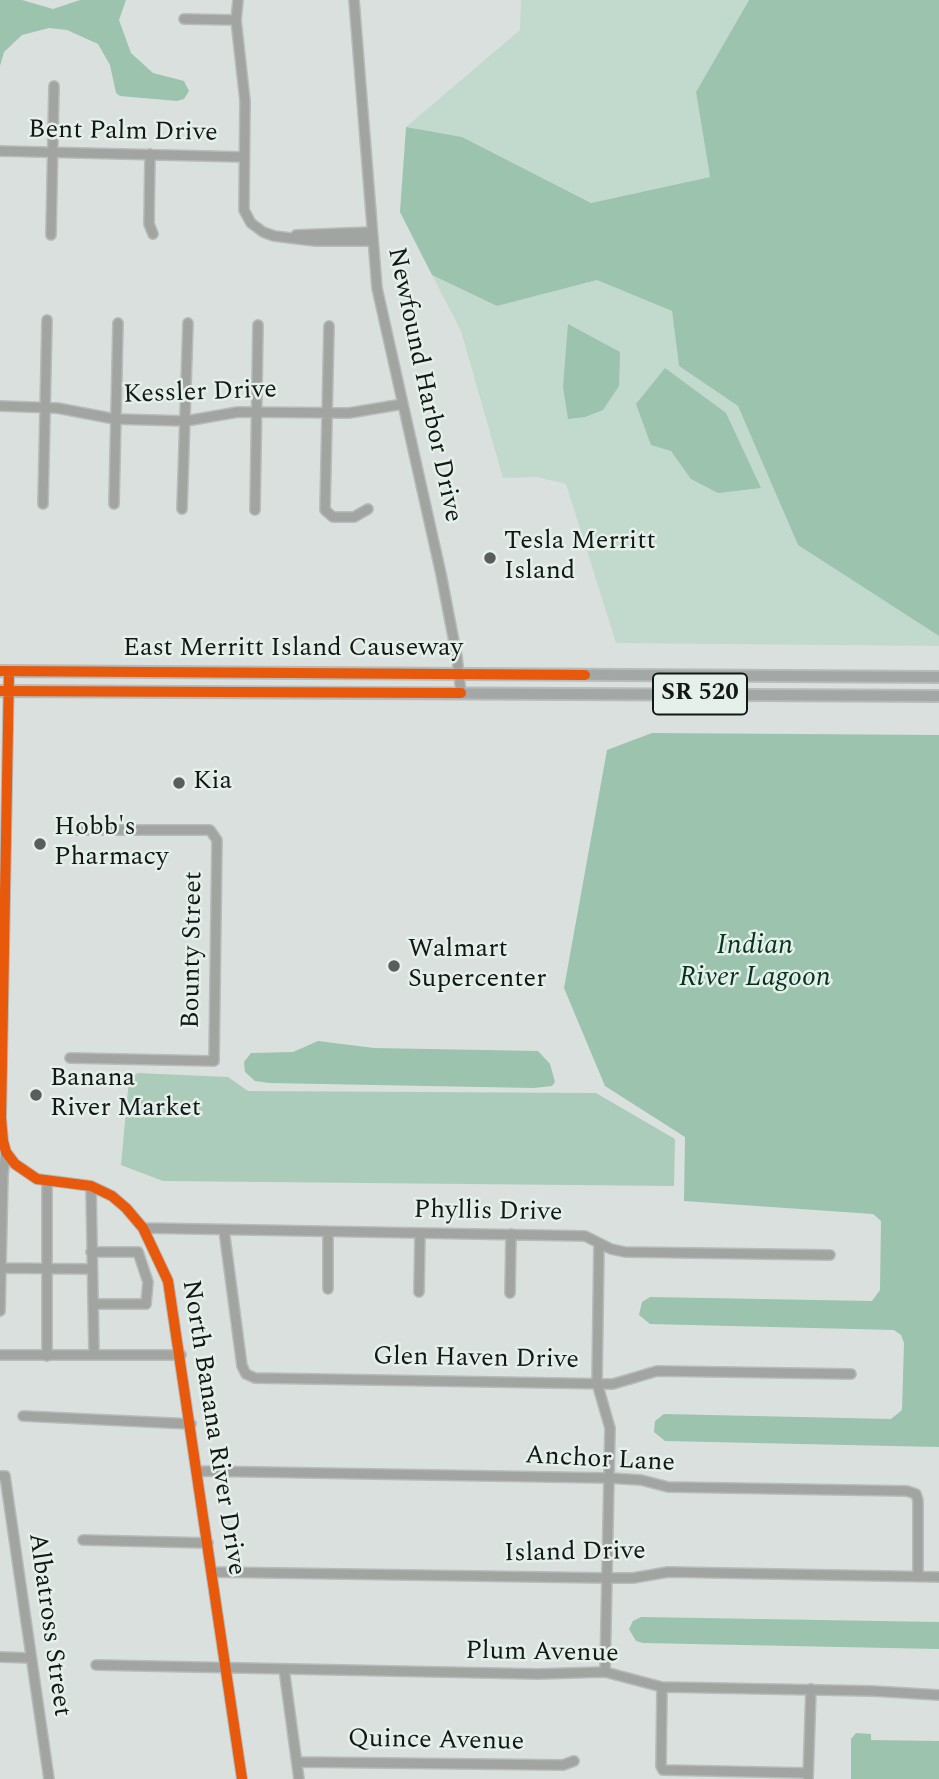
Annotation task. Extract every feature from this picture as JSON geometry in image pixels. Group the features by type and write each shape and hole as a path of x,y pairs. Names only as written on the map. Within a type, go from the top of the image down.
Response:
{"main road":[{"name":"East Merritt Island Causeway","path":"5,671 939,677"},
{"name":"East Merritt Island Causeway","path":"4,692 939,696"}],"street":[{"path":"238,0 236,20 245,101 244,210 251,223 263,232 315,241 372,237"},
{"name":"Newfound Harbor Drive","path":"354,0 377,288 460,674 461,693"},
{"path":"184,19 236,20"},
{"path":"51,235 54,86"},
{"name":"Bent Palm Drive","path":"0,151 244,157"},
{"path":"150,154 149,224 153,234"},
{"path":"43,504 47,320"},
{"path":"114,504 118,323"},
{"path":"182,509 188,323"},
{"path":"255,510 258,326"},
{"path":"329,326 325,510 333,517 354,517 368,509"},
{"name":"Kessler Drive","path":"0,406 45,407 115,419 186,421 257,411 349,413 403,404"},
{"path":"0,1311 1,1217 6,1152 1,1118 5,671"},
{"name":"Bounty Street","path":"70,1058 214,1061 217,840 210,830 73,830"},
{"name":"North Banana River Drive","path":"6,1152 26,1174 47,1182 91,1186 126,1208 143,1228 168,1281 242,1779"},
{"path":"47,1182 47,1356"},
{"path":"91,1186 94,1354"},
{"name":"Phyllis Drive","path":"143,1228 585,1236 599,1244 625,1252 830,1255"},
{"name":"Glen Haven Drive","path":"224,1230 242,1366 250,1377 613,1384 657,1371 851,1374"},
{"path":"328,1232 328,1289"},
{"path":"419,1292 420,1233"},
{"path":"510,1293 511,1234"},
{"path":"599,1244 597,1383 610,1428 605,1672"},
{"path":"91,1252 138,1252 148,1282 146,1304 93,1304"},
{"path":"1,1268 91,1269"},
{"path":"0,1355 181,1355"},
{"path":"23,1416 191,1424"},
{"name":"Anchor Lane","path":"198,1471 608,1478 641,1480 668,1487 907,1491 916,1494 918,1577"},
{"name":"Albatross Street","path":"3,1476 49,1779"},
{"path":"83,1540 208,1543"},
{"name":"Island Drive","path":"212,1572 606,1578 632,1578 668,1572 939,1577"},
{"path":"0,1657 31,1658"},
{"name":"Plum Avenue","path":"96,1664 538,1674 605,1672 662,1687 811,1689 939,1695"},
{"path":"284,1669 299,1779"},
{"path":"662,1687 663,1770 808,1776 811,1689"},
{"name":"Quince Avenue","path":"297,1762 563,1765 573,1761"}],"shaded area":[{"path":"521,0 749,0 696,92 710,177 591,203 462,137 406,127 520,30"},
{"path":"432,275 497,306 597,280 672,311 679,366 738,406 798,545 939,636 939,646 616,643 566,484 537,477 503,478 461,331"},
{"path":"138,1073 228,1077 248,1091 596,1093 675,1139 674,1186 163,1181 121,1165 129,1079"}],"water":[{"path":"0,0 22,0 53,9 80,0 126,0 119,20 131,53 153,73 184,81 189,91 184,99 177,101 120,96 116,93 110,65 98,44 67,30 49,28 22,35 4,52 0,66"},
{"path":"749,0 939,0 939,636 798,545 738,406 679,366 672,311 597,280 497,306 432,275 400,212 406,127 462,137 591,203 710,177 696,92"},
{"path":"568,324 620,352 619,386 603,410 585,417 568,419 563,387"},
{"path":"665,368 726,413 761,488 718,493 691,479 671,451 651,445 636,404"},
{"name":"Indian River Lagoon","path":"652,733 939,735 939,1447 665,1441 654,1432 655,1421 664,1414 891,1419 902,1410 904,1343 901,1335 894,1330 650,1324 639,1315 642,1302 650,1297 872,1301 880,1290 881,1221 873,1214 684,1201 685,1137 605,1086 564,988 607,750"},
{"path":"318,1041 374,1048 538,1051 550,1064 555,1082 552,1086 534,1088 269,1083 255,1081 245,1072 244,1062 251,1053 293,1052"},
{"path":"641,1617 939,1622 939,1649 643,1643 636,1641 629,1629 633,1621"},
{"path":"856,1733 871,1734 871,1740 939,1741 939,1779 851,1779 851,1739"}],"cycle path":[{"path":"0,671 585,675"},
{"path":"9,671 1,1118 3,1141 6,1152 15,1164 37,1179 91,1186 112,1196 143,1228 168,1281 242,1779"},
{"path":"0,691 461,693"}],"place":[{"name":"Tesla Merritt Island","path":"490,558"},
{"name":"Kia","path":"179,783"},
{"name":"Hobb's Pharmacy","path":"40,844"},
{"name":"Walmart Supercenter","path":"394,966"},
{"name":"Banana River Market","path":"36,1095"}]}
